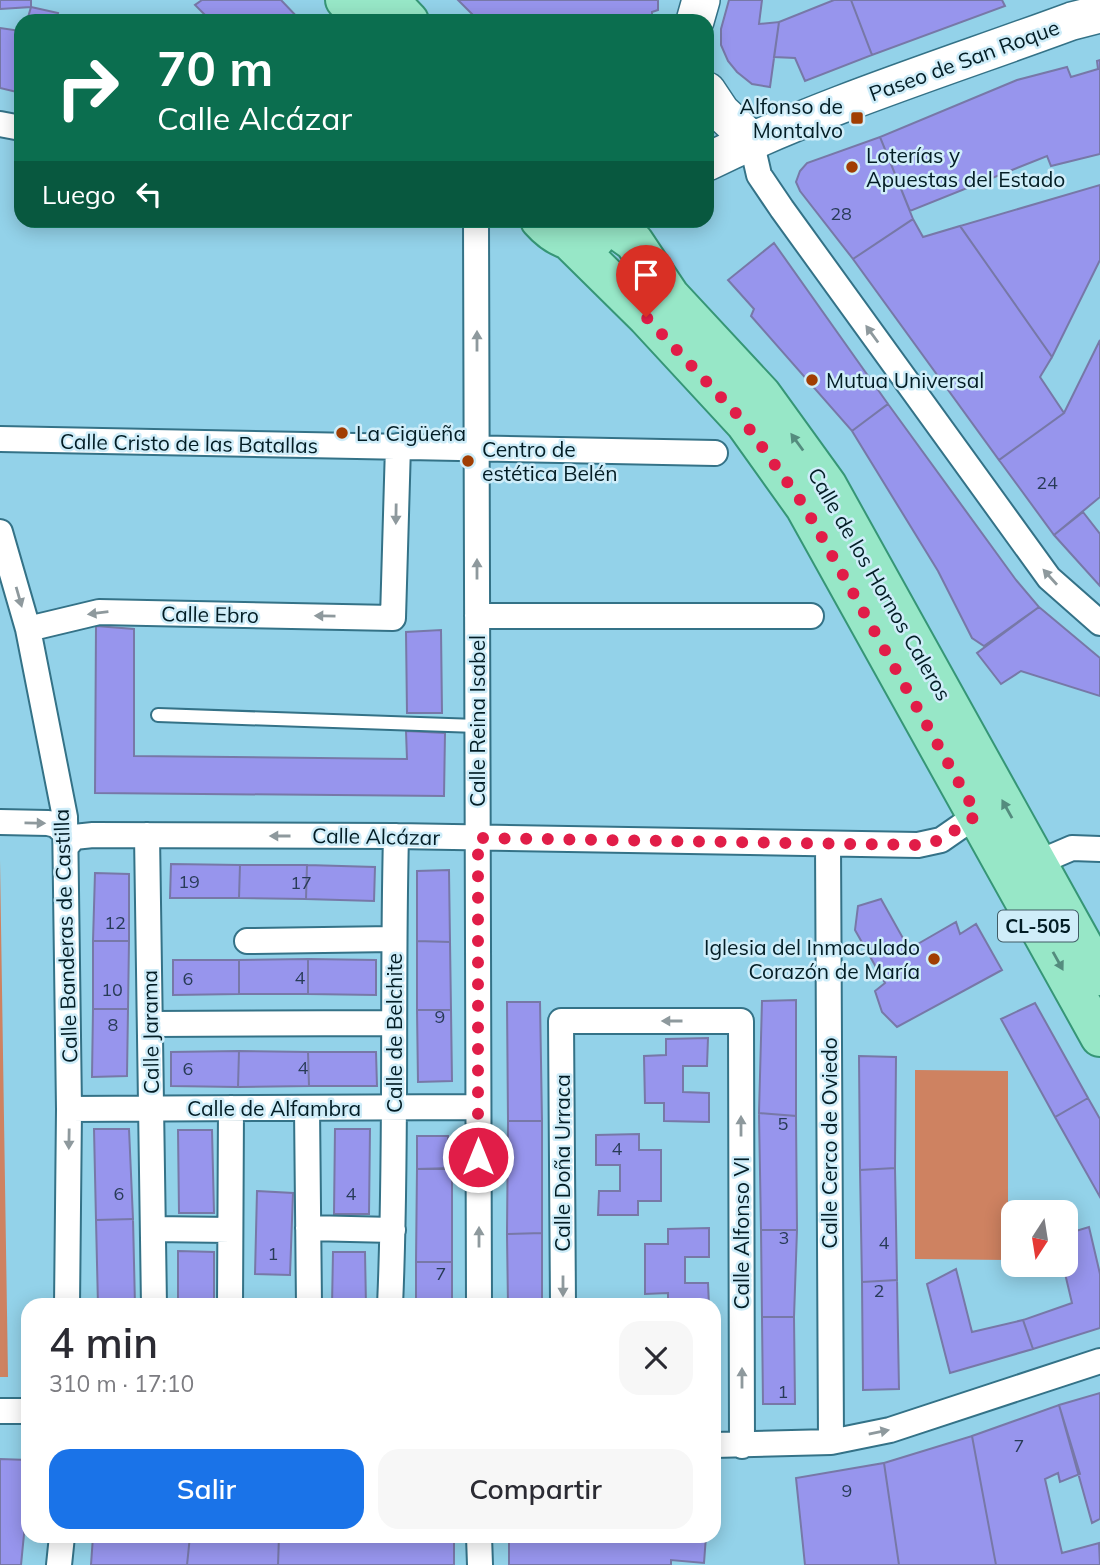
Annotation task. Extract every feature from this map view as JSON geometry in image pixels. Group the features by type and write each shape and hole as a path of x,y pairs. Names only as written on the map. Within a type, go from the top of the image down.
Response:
{"main road":[{"path":"345,0 358,14"},
{"path":"389,0 402,14"},
{"name":"CL-505","path":"546,228 553,235 571,242 594,240 610,228"},
{"name":"Calle de los Hornos Caleros","path":"619,228 634,242 670,296 762,395 827,485 1100,976"},
{"name":"Calle de los Hornos Caleros","path":"571,242 745,423 805,507 1100,1037"}],"street":[{"name":"Paseo de San Roque","path":"714,158 751,140 1059,26 1100,14"},
{"path":"714,101 751,140 759,175 1049,578 1100,623"},
{"name":"Paseo de San Roque","path":"714,145 751,140"},
{"name":"Calle Reina Isabel","path":"476,228 479,1298"},
{"name":"Calle Cristo de las Batallas","path":"0,439 715,453"},
{"name":"Calle Ebro","path":"28,629 99,612 393,618 397,446"},
{"name":"Calle Banderas de Castilla","path":"0,532 28,629 65,817 69,1108 67,1298"},
{"path":"477,616 811,616"},
{"name":"Calle Alcázar","path":"66,841 69,842 79,835 396,836 918,845 941,840 977,815"},
{"path":"0,822 56,825 66,841"},
{"name":"Calle Jarama","path":"147,835 155,1298"},
{"name":"Calle de Belchite","path":"390,1298 395,1107 393,940 396,836"},
{"name":"Calle Cerco de Oviedo","path":"828,844 831,1442"},
{"path":"1037,863 1072,848 1100,849"},
{"path":"247,941 393,940"},
{"name":"Calle Alfonso VI","path":"561,1021 741,1020 742,1446"},
{"name":"Calle Doña Urraca","path":"561,1021 563,1298"},
{"path":"150,1024 394,1023"},
{"name":"Calle de Alfambra","path":"69,1108 478,1107"},
{"path":"230,1108 230,1298"},
{"path":"307,1108 309,1298"},
{"path":"308,1228 393,1230"},
{"path":"153,1229 230,1230"},
{"path":"721,1445 831,1442 914,1423 1100,1361"},
{"path":"0,1411 21,1411"},
{"path":"59,1565 61,1543"},
{"path":"480,1543 480,1565"}],"lane":[{"path":"158,715 477,726"}],"shaded area":[{"path":"0,860 8,1377 0,1377"},
{"path":"915,1070 1008,1071 1008,1200 1001,1200 1001,1260 915,1259"}],"building":[{"path":"0,0 31,0 31,7 0,9"},
{"path":"202,0 281,0 294,14 204,14 195,5"},
{"path":"458,0 658,0 658,10 652,14 472,14"},
{"path":"729,0 762,0 759,24 779,22 770,87 752,84 728,61 721,45 721,29"},
{"path":"834,0 851,0 872,55 805,81 795,58 774,57 779,22"},
{"path":"851,0 1002,0 1005,6 872,55"},
{"path":"31,7 58,13 58,14 29,14"},
{"path":"0,28 14,30 14,91 0,88"},
{"path":"1100,60 1100,154 1051,166 1047,156 910,211 880,137 1017,80 1067,67 1071,77 1098,69 1097,61"},
{"path":"880,137 913,219 853,259 800,191 796,182 807,163"},
{"path":"1100,185 1100,260 1052,357 960,226"},
{"path":"913,219 923,237 960,226 1052,357 1040,377 1064,413 999,460 853,259"},
{"path":"774,243 888,404 852,431 751,316 754,309 728,280"},
{"path":"1100,340 1100,497 1054,535 999,460 1064,413"},
{"path":"888,404 1016,580 1039,607 984,646 972,638 938,571 852,431"},
{"path":"1083,512 1100,534 1100,586 1054,535"},
{"path":"1039,607 1100,658 1100,696 1021,671 1001,684 977,653"},
{"path":"96,626 134,629 134,756 407,759 406,731 445,733 444,796 95,793"},
{"path":"441,630 442,713 407,713 406,632"},
{"path":"171,864 240,865 239,898 170,898"},
{"path":"240,865 307,865 306,899 239,898"},
{"path":"307,865 375,867 374,901 306,899"},
{"path":"449,870 450,942 417,941 417,871"},
{"path":"95,873 129,874 129,941 93,941"},
{"name":"Iglesia del Inmaculado Corazón de María","path":"881,899 909,949 956,922 960,934 976,924 1002,970 897,1027 882,1012 875,991 885,983 855,930 858,906"},
{"path":"93,941 129,941 128,1009 93,1009"},
{"path":"417,941 450,942 451,1010 417,1010"},
{"path":"308,959 376,960 376,995 308,994"},
{"path":"308,959 308,994 239,994 239,960"},
{"path":"173,960 239,960 239,994 173,995"},
{"path":"796,1000 796,1116 759,1113 762,1001"},
{"path":"507,1002 540,1002 542,1121 508,1121"},
{"path":"1035,1003 1088,1098 1055,1117 1001,1019"},
{"path":"93,1009 128,1009 127,1076 92,1077"},
{"path":"417,1010 451,1010 452,1081 418,1082"},
{"path":"708,1038 707,1066 683,1066 683,1092 709,1093 709,1122 664,1121 664,1103 645,1103 644,1056 666,1055 666,1039"},
{"path":"239,1051 308,1052 309,1086 238,1087"},
{"path":"239,1051 238,1087 171,1086 171,1052"},
{"path":"308,1052 376,1052 377,1086 309,1086"},
{"path":"859,1056 896,1057 895,1168 860,1170"},
{"path":"1088,1098 1100,1119 1100,1197 1055,1117"},
{"path":"759,1113 796,1116 797,1230 761,1230"},
{"path":"508,1121 542,1121 542,1233 507,1234"},
{"path":"94,1129 129,1129 133,1219 96,1220"},
{"path":"335,1129 370,1129 369,1214 334,1214"},
{"path":"178,1130 212,1130 214,1213 179,1213"},
{"path":"639,1134 639,1150 661,1150 661,1201 638,1201 638,1215 598,1215 599,1191 620,1191 620,1165 596,1165 596,1135"},
{"path":"417,1136 448,1136 448,1169 417,1169"},
{"path":"452,1168 452,1262 416,1262 417,1169"},
{"path":"895,1168 897,1280 862,1282 860,1170"},
{"path":"257,1191 293,1193 290,1275 255,1274"},
{"path":"133,1219 135,1298 98,1298 96,1220"},
{"path":"1089,1227 1100,1274 1100,1328 1033,1349 1023,1320 1072,1303 1066,1278 1078,1278 1078,1230"},
{"path":"709,1228 709,1257 685,1257 685,1283 708,1283 709,1298 668,1298 668,1293 645,1294 645,1244 668,1244 668,1229"},
{"path":"761,1230 797,1230 794,1317 762,1317"},
{"path":"542,1233 542,1298 508,1298 507,1234"},
{"path":"178,1251 214,1252 214,1298 178,1298"},
{"path":"333,1252 365,1252 366,1298 332,1298"},
{"path":"416,1262 452,1262 452,1298 416,1298"},
{"path":"956,1269 972,1332 1023,1320 1033,1349 950,1373 927,1284"},
{"path":"897,1280 899,1389 863,1390 862,1282"},
{"path":"762,1317 794,1317 795,1404 763,1404"},
{"path":"1100,1393 1100,1519 1092,1523 1059,1405"},
{"path":"1059,1405 1080,1474 1060,1482 1058,1473 1045,1479 1062,1553 1099,1543 1100,1565 996,1565 972,1436"},
{"path":"972,1436 996,1565 899,1565 884,1463"},
{"path":"0,1459 21,1460 21,1543 23,1543 21,1565 0,1565"},
{"path":"884,1463 899,1565 805,1565 796,1478"},
{"path":"93,1543 189,1543 187,1565 91,1565"},
{"path":"189,1543 279,1543 278,1565 187,1565"},
{"path":"279,1543 454,1543 454,1565 278,1565"},
{"path":"509,1543 705,1543 704,1563 671,1560 671,1565 509,1565"}],"place":[{"name":"Alfonso de Montalvo","path":"857,118"},
{"name":"Loterías y Apuestas del Estado","path":"852,167"},
{"name":"Mutua Universal","path":"812,380"},
{"name":"La Cigüeña","path":"342,433"},
{"name":"Centro de estética Belén","path":"468,461"},
{"name":"Iglesia del Inmaculado Corazón de María","path":"934,959"}],"route":[{"path":"478,1157 478,838 918,845 941,840 977,815 805,507 745,423 646,317"}]}
